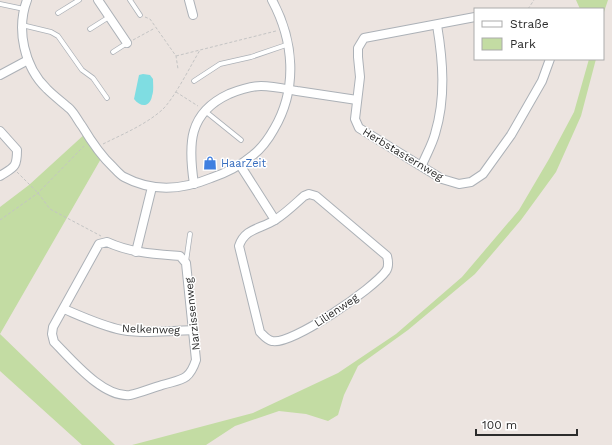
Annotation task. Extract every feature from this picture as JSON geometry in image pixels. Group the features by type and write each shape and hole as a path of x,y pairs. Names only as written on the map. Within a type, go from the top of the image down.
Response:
{"street":[{"path":"27,0 22,25 24,48 28,60 38,79 46,89 72,111 102,157 122,176 137,183 152,187 177,188 194,184 221,174 240,164 254,154 269,138 280,118 288,98 290,69 289,44 272,0"},
{"path":"98,0 127,43"},
{"path":"190,0 193,15"},
{"name":"Herbstasternweg","path":"474,17 364,38 358,48 360,77 355,119 359,128 422,165 442,179 459,184 472,182 483,174 511,135 542,81 550,60"},
{"path":"422,165 435,134 442,100 442,53 437,25"},
{"path":"0,75 28,60"},
{"path":"194,184 190,153 196,123 218,99 240,89 260,86 358,100"},
{"path":"0,131 17,150 17,163 0,176"},
{"path":"240,164 275,220"},
{"path":"136,252 152,187"},
{"name":"Lilienweg","path":"309,194 316,196 387,256 388,263 386,270 359,295 316,325 287,339 272,341 260,332 239,246 241,239 247,233 275,220 304,196 309,194"},
{"name":"Narzissenweg","path":"107,242 136,252 180,256 186,263 196,360 192,371 185,378 129,395 116,394 98,384 54,342 52,334 53,327 100,244 107,242"},
{"name":"Nelkenweg","path":"64,309 99,324 123,330 194,330"}],"lane":[{"path":"58,13 78,0"},
{"path":"130,0 140,15"},
{"path":"0,4 24,9"},
{"path":"90,29 109,17"},
{"path":"22,25 51,32 58,36 82,70 93,78 107,98"},
{"path":"113,52 127,43"},
{"path":"194,81 220,64 251,57 289,44"},
{"path":"206,111 241,140"},
{"path":"186,263 190,234"}],"path":[{"path":"140,15 150,19 176,56 178,69"},
{"path":"127,43 155,28"},
{"path":"176,56 284,29"},
{"path":"96,148 147,120 163,109 200,50"},
{"path":"175,91 206,111"},
{"path":"0,220 38,193 90,139"},
{"path":"13,167 38,193 50,209 101,236 107,242"}],"green space":[{"path":"576,0 608,0 604,12 604,8 580,8"},
{"path":"589,60 596,60 581,116 556,172 521,220 475,274 408,330 358,366 344,395 338,415 328,421 306,414 279,411 235,426 206,445 132,445 253,413 338,373 396,334 462,277 519,210 549,159 574,112"},
{"path":"86,133 102,157 0,334 0,207 29,185"},
{"path":"0,334 115,445 82,445 0,371"}],"water":[{"path":"139,75 150,75 153,79 153,92 151,100 145,105 139,104 134,99"}],"place":[{"name":"HaarZeit","path":"210,163"}]}
